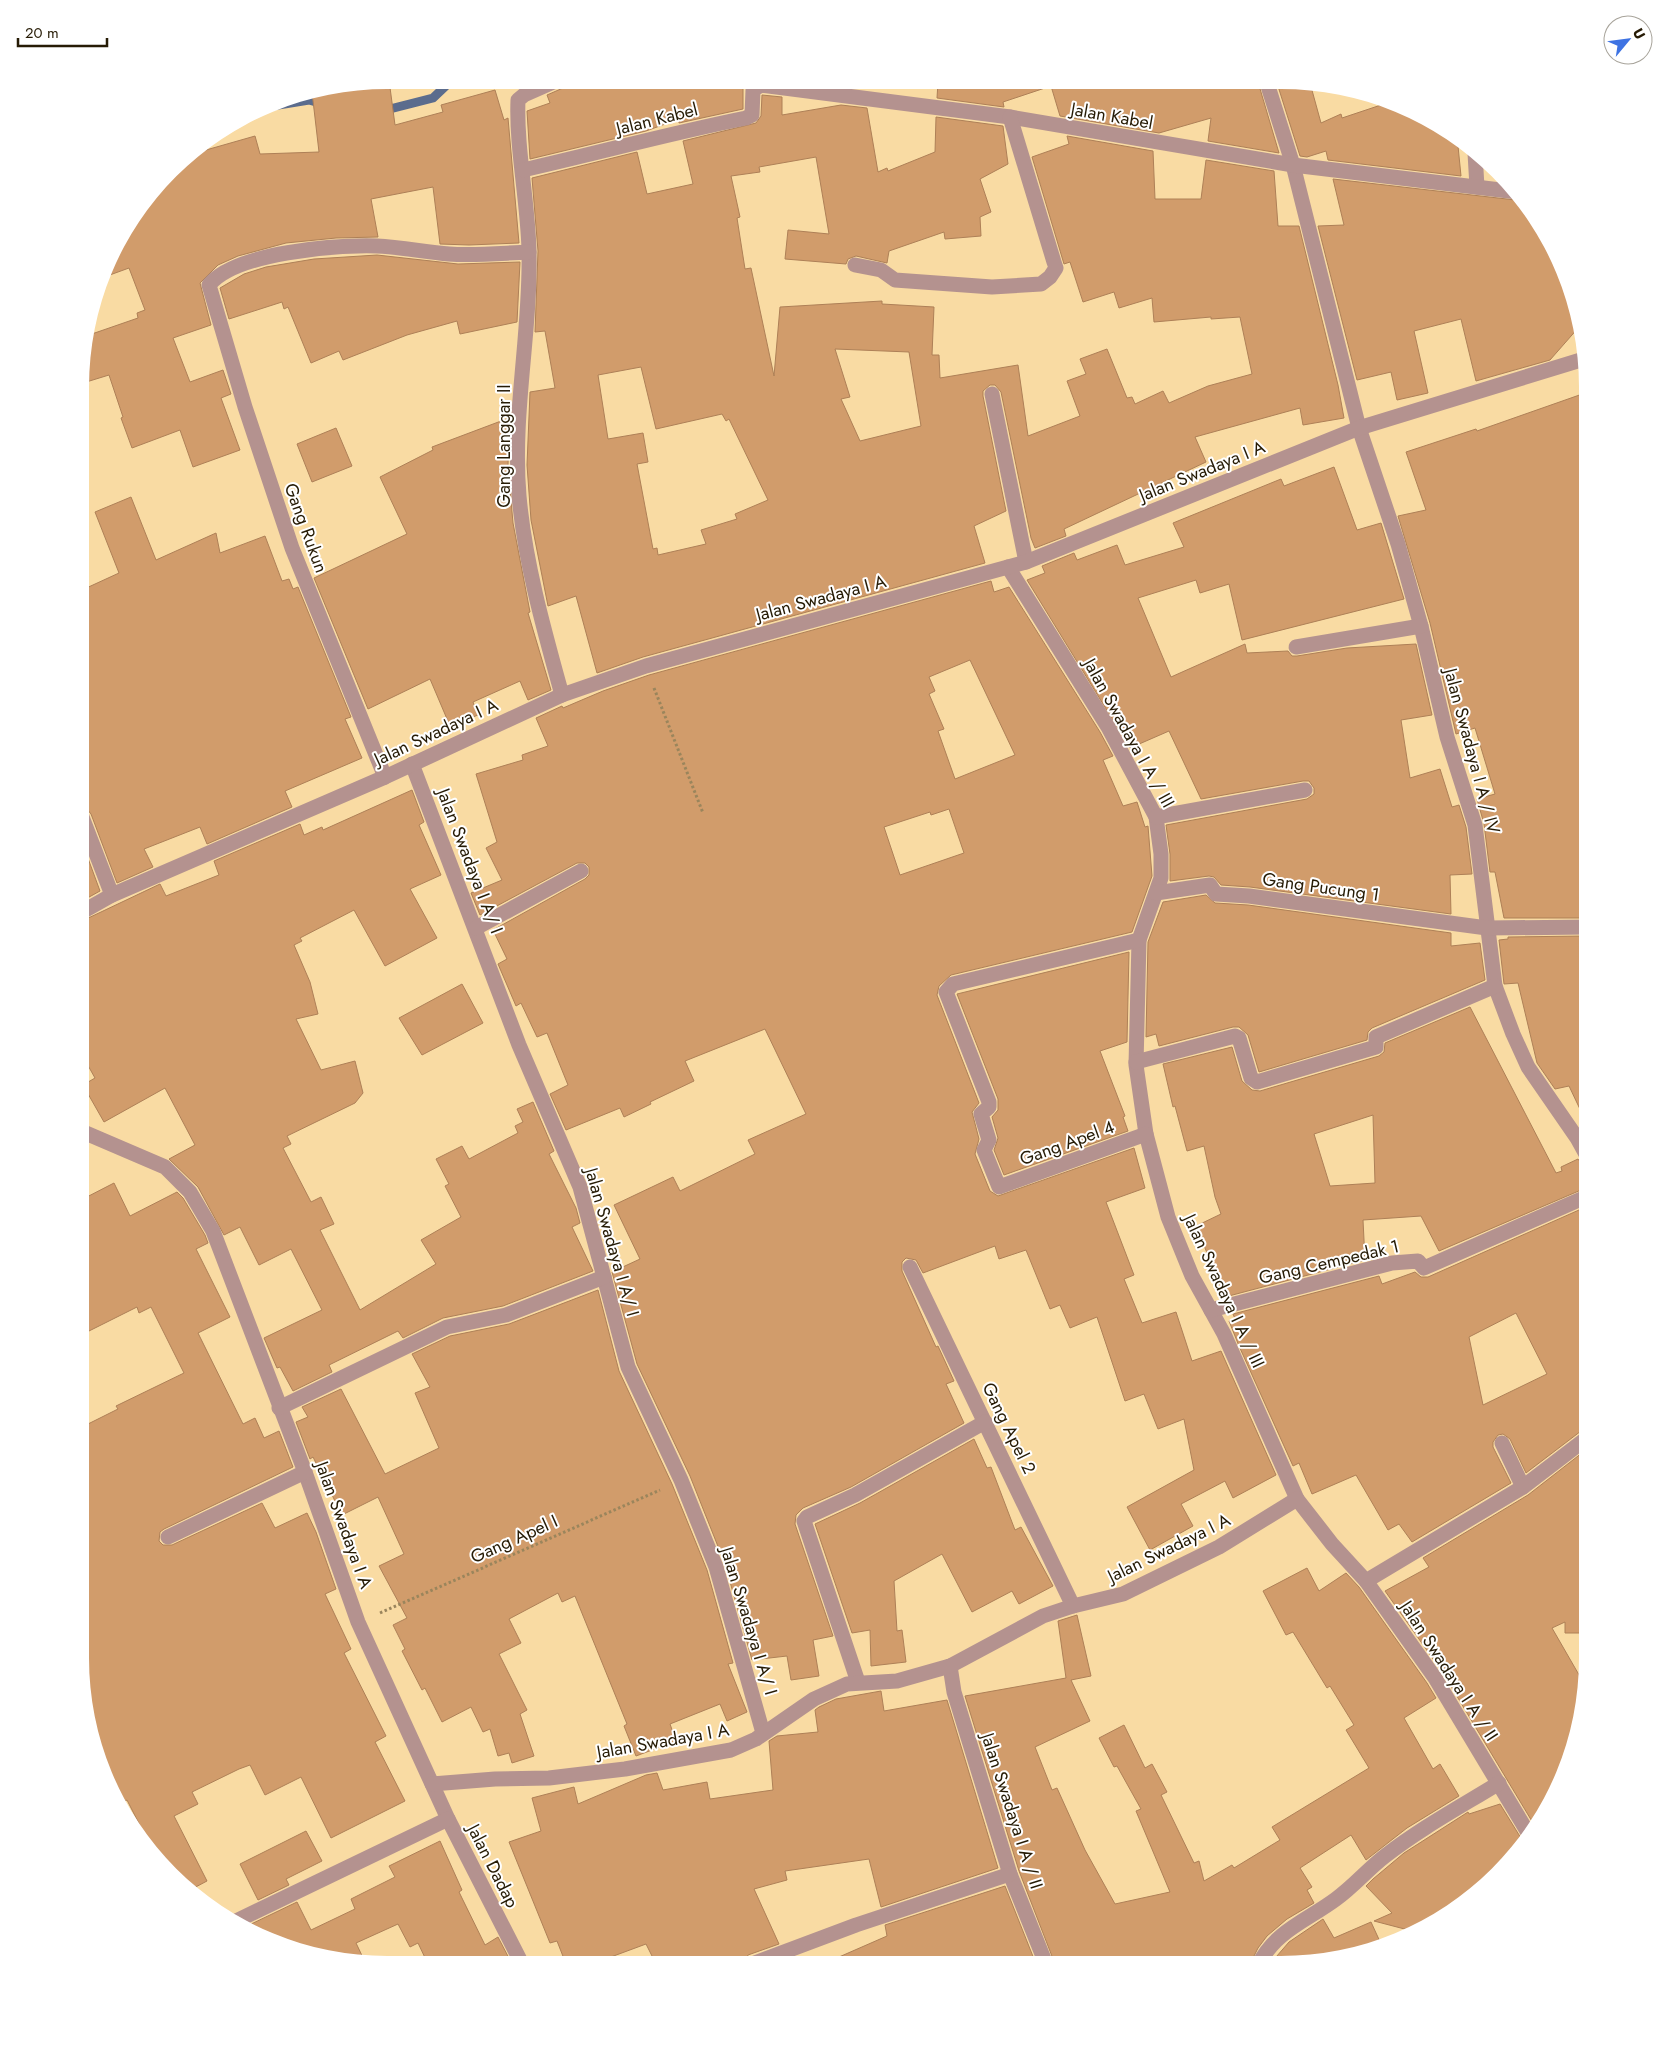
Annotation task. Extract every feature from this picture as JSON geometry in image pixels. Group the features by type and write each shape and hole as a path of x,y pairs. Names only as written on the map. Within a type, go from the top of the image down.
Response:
{"street":[{"name":"Gang Langgar II","path":"538,89 518,100 529,252 519,432 519,496 528,557 547,642 562,695"},
{"name":"Jalan Kabel","path":"523,170 687,130 746,118 752,115 755,89"},
{"name":"Jalan Kabel","path":"792,89 1010,117 1293,165 1505,191"},
{"name":"Jalan Swadaya I A / IV","path":"1269,89 1293,165 1359,428 1398,544 1421,626 1446,737 1475,825 1495,986 1528,1068 1579,1140"},
{"path":"855,265 881,270 895,280 992,288 1040,284 1050,277 1056,268 1010,117"},
{"path":"1476,161 1477,187"},
{"name":"Gang Rukun","path":"385,777 292,548 245,407 209,285 221,275 250,261 278,254 346,247 378,246 450,254 529,252"},
{"name":"Jalan Swadaya I A","path":"89,908 112,895 385,777 562,695 646,666 1026,562 1359,428 1578,360"},
{"path":"992,394 1026,562"},
{"name":"Jalan Swadaya I A / III","path":"1008,567 1108,727 1156,817 1161,854 1161,878 1139,940 1136,1062 1146,1134 1168,1217 1192,1276 1212,1310 1258,1408 1297,1499"},
{"path":"1296,646 1421,626"},
{"name":"Jalan Swadaya I A/ I","path":"412,764 519,1045 580,1187 628,1366 681,1480 716,1567 763,1733"},
{"path":"1156,817 1305,790"},
{"path":"89,835 112,895"},
{"path":"476,928 581,871"},
{"name":"Gang Pucung 1","path":"1156,893 1210,885 1216,894 1249,896 1487,928"},
{"path":"1487,928 1579,927"},
{"name":"Gang Apel 4","path":"1139,940 953,984 947,990 946,995 990,1102 989,1107 981,1114 989,1140 984,1150 1001,1187 1146,1134"},
{"path":"1136,1062 1235,1036 1239,1038 1251,1078 1257,1082 1376,1047 1376,1037 1495,986"},
{"name":"Jalan Swadaya I A","path":"89,1134 165,1167 190,1192 213,1231 305,1472 358,1622 432,1784 495,1779 550,1778 625,1769 731,1750 756,1740 763,1733 814,1699 847,1684 897,1681 950,1666 1043,1616 1073,1606 1123,1594 1219,1547 1297,1499"},
{"name":"Gang Cempedak 1","path":"1212,1310 1392,1263 1418,1261 1424,1268 1579,1200"},
{"name":"Gang Apel 2","path":"910,1267 1073,1606"},
{"path":"279,1408 447,1327 506,1315 604,1278"},
{"path":"858,1682 804,1521 807,1517 855,1495 985,1422"},
{"path":"1502,1443 1523,1488"},
{"path":"1297,1499 1332,1544 1366,1581 1523,1488 1579,1445"},
{"path":"168,1537 305,1472"},
{"name":"Jalan Swadaya I A / II","path":"1366,1581 1435,1678 1526,1829"},
{"name":"Jalan Swadaya I A / II","path":"950,1666 954,1692 1010,1874 1043,1956"},
{"path":"1264,1956 1281,1934 1336,1899 1384,1857 1411,1837 1498,1783"},
{"name":"Jalan Dadap","path":"432,1784 518,1956"},
{"path":"242,1918 448,1819"},
{"path":"773,1956 856,1925 1010,1874"}],"path":[{"path":"646,666 703,813"},
{"name":"Gang Apel I","path":"358,1622 681,1480"}],"building":[{"path":"390,89 395,125 443,112 441,105 495,90 504,120 508,118 519,243 440,244 433,187 371,199 378,237 336,238 286,243 238,256 218,265 200,283 211,325 173,338 190,382 223,370 231,394 221,398 240,450 193,467 180,430 132,448 109,375 89,381 89,367 93,333 138,318 137,313 145,310 129,268 110,275 119,255 139,221 163,190 205,150 255,136 260,154 319,152 313,98 348,91"},
{"path":"561,89 743,89 743,109 679,123 679,119 646,131 530,159 527,111 550,103 547,95"},
{"path":"938,89 1042,89 1003,102 1004,107 937,98"},
{"path":"1052,89 1260,89 1279,153 1208,141 1211,118 1159,133 1060,116"},
{"path":"1279,89 1312,90 1321,123 1341,114 1342,118 1379,106 1413,119 1458,147 1461,176 1328,160 1326,151 1307,157 1300,156"},
{"path":"762,95 782,97 782,115 841,105 867,108 878,172 887,168 888,171 935,152 936,117 1003,126 1008,164 980,179 991,212 980,217 981,236 945,239 944,232 889,251 887,263 856,256 848,259 846,264 785,259 788,230 829,234 816,157 759,167 760,172 731,176 740,217 737,218 745,269 751,268 774,376 780,307 882,301 882,304 934,307 932,355 939,355 940,378 1018,365 1028,436 1080,416 1067,381 1086,374 1080,359 1107,349 1127,398 1132,397 1135,404 1163,391 1169,403 1208,386 1252,374 1240,317 1211,319 1211,317 1154,322 1152,298 1119,308 1114,292 1083,302 1070,262 1064,264 1032,157 1069,144 1067,136 1153,151 1155,199 1201,199 1206,160 1274,171 1278,226 1299,226 1338,385 1344,418 1303,425 1300,408 1195,437 1206,462 1064,529 1066,536 1035,548 1031,538 1001,392 995,385 990,385 983,391 983,396 1006,511 974,526 985,563 643,657 597,673 576,596 548,606 531,520 527,465 530,392 555,388 545,331 535,332 538,251 532,178 637,152 647,194 693,184 683,141 756,123 761,116","holes":["835,349 909,352 921,426 860,441 841,399 850,397","641,367 656,429 722,414 726,421 729,419 768,500 735,514 737,519 701,530 706,544 658,555 657,548 653,549 637,464 648,462 643,433 608,439 598,375"]},
{"path":"1333,179 1513,200 1529,221 1549,255 1563,291 1574,332 1550,360 1476,381 1461,319 1414,331 1428,393 1397,400 1391,372 1357,380 1318,226 1344,225"},
{"path":"377,255 458,264 520,262 517,322 460,334 457,321 407,335 343,360 339,351 311,363 288,307 284,309 282,302 229,319 220,288 244,274 266,267 314,259"},
{"path":"1579,395 1579,918 1504,918 1495,872 1490,872 1484,824 1477,799 1495,794 1475,728 1456,734 1430,623 1398,516 1426,510 1406,452 1476,429 1477,431"},
{"path":"509,418 508,466 513,523 530,612 528,613 551,690 528,700 520,681 473,702 478,715 450,726 430,679 368,709 314,578 407,534 380,477 433,450 432,447"},
{"path":"336,428 352,466 312,482 297,444"},
{"path":"1334,467 1357,530 1381,523 1404,599 1242,640 1229,584 1200,593 1196,580 1138,598 1171,677 1245,644 1247,653 1288,651 1292,656 1297,656 1347,648 1416,644 1432,715 1401,720 1410,778 1440,769 1452,807 1459,805 1466,827 1472,874 1450,875 1451,914 1250,887 1221,885 1214,877 1209,876 1170,881 1170,854 1166,825 1307,799 1314,794 1314,788 1309,781 1303,781 1201,799 1169,731 1130,748 1027,580 1045,573 1042,566 1074,553 1077,560 1117,545 1125,565 1184,547 1173,523 1281,479 1284,486"},
{"path":"131,497 156,560 216,533 220,553 265,536 282,581 289,579 293,589 298,587 351,717 345,719 362,758 285,791 292,807 207,844 200,827 144,849 153,867 117,883 89,812 89,587 119,573 95,512"},
{"path":"991,581 994,592 1009,587 1100,732 1113,756 1103,760 1123,806 1137,802 1145,827 1148,826 1152,876 1132,932 951,975 939,986 937,995 979,1103 972,1112 979,1139 975,1154 990,1191 998,1196 1134,1148 1145,1188 1106,1202 1134,1275 1124,1279 1142,1323 1176,1312 1192,1361 1221,1351 1276,1475 1233,1498 1225,1481 1181,1504 1193,1526 1150,1550 1127,1507 1194,1470 1184,1419 1158,1429 1144,1394 1125,1401 1097,1317 1070,1328 1060,1305 1050,1309 1026,1250 999,1259 995,1246 923,1273 916,1260 906,1258 902,1262 902,1271 936,1347 938,1346 954,1381 946,1384 964,1423 851,1487 803,1508 796,1515 795,1524 833,1636 813,1640 819,1676 791,1680 787,1656 752,1660 725,1564 690,1476 637,1364 612,1272 640,1259 614,1205 673,1177 680,1191 755,1154 748,1140 806,1114 765,1029 685,1061 694,1081 650,1102 651,1104 624,1117 620,1108 566,1130 550,1094 568,1085 547,1033 537,1037 521,1003 516,1006 498,964 507,959 493,930 585,879 589,875 589,867 585,863 577,863 480,915 471,893 502,880 486,848 497,842 476,774 523,760 522,755 548,746 536,718 562,706 563,708 603,691 649,675","holes":["970,660 1015,755 955,779 938,731 944,729 929,694 935,691 929,677","949,809 964,853 900,875 884,827 930,812 931,815"]},
{"path":"412,790 424,822 419,825 441,875 410,889 437,938 385,966 354,910 300,938 302,941 294,945 310,982 318,1014 296,1019 321,1070 355,1061 363,1093 355,1103 287,1136 291,1144 283,1148 311,1202 321,1197 334,1224 320,1230 360,1310 436,1264 421,1240 461,1217 445,1186 449,1184 436,1159 462,1146 469,1159 518,1133 515,1126 523,1122 517,1109 533,1102 554,1151 549,1154 576,1208 580,1223 572,1227 593,1271 503,1306 443,1318 403,1338 398,1331 329,1365 332,1372 293,1391 280,1367 277,1368 264,1338 322,1310 291,1249 259,1265 240,1227 224,1235 198,1187 169,1159 195,1145 165,1088 104,1122 89,1096 89,1082 95,1078 89,1067 89,918 160,884 166,896 219,875 214,861 300,824 304,835 322,827 323,830"},
{"path":"89,861 100,891 89,897"},
{"path":"1206,895 1215,903 1248,905 1451,933 1451,946 1480,943 1485,980 1372,1028 1368,1032 1367,1040 1259,1072 1248,1035 1239,1027 1159,1046 1156,1034 1146,1037 1148,942 1163,902"},
{"path":"1579,936 1579,1107 1569,1086 1555,1089 1537,1063 1518,983 1504,984 1499,940 1508,939 1508,937"},
{"path":"1129,952 1127,1042 1100,1051 1125,1116 1123,1117 1128,1131 1004,1175 994,1150 998,1138 992,1117 998,1110 998,1099 957,994"},
{"path":"462,984 483,1023 422,1055 399,1018"},
{"path":"1470,1007 1556,1173 1562,1171 1561,1167 1578,1159 1579,1160 1579,1191 1439,1251 1421,1216 1363,1220 1365,1260 1225,1297 1196,1226 1221,1214 1215,1197 1204,1146 1187,1151 1175,1106 1173,1107 1163,1064 1232,1047 1242,1081 1252,1090 1260,1091 1379,1056 1384,1052 1385,1043","holes":["1373,1115 1375,1183 1330,1186 1314,1134"]},
{"path":"114,1183 130,1216 177,1192 183,1198 205,1235 208,1243 196,1249 230,1317 198,1333 243,1424 255,1418 264,1438 279,1431 293,1467 164,1529 160,1532 159,1541 163,1545 172,1545 262,1503 275,1528 307,1513 316,1532 336,1589 325,1594 351,1649 344,1653 386,1736 375,1742 405,1801 331,1838 301,1777 265,1795 250,1765 239,1769 192,1792 198,1804 174,1816 207,1881 196,1887 176,1869 150,1840 127,1800 125,1801 119,1790 99,1735 91,1697 89,1678 89,1424 118,1409 116,1406 184,1373 151,1307 139,1313 137,1307 89,1331 89,1196"},
{"path":"1579,1210 1579,1433 1526,1473 1510,1439 1503,1434 1498,1435 1493,1442 1493,1447 1511,1483 1412,1542 1399,1524 1388,1530 1356,1475 1312,1494 1299,1463 1293,1466 1229,1321 1235,1319 1233,1314 1379,1276 1382,1284 1415,1272 1421,1277 1428,1277","holes":["1516,1313 1547,1374 1483,1405 1469,1337"]},
{"path":"598,1290 619,1371 672,1484 707,1570 733,1663 728,1664 747,1712 727,1721 720,1704 670,1724 676,1741 636,1756 624,1726 627,1724 575,1596 562,1602 558,1593 509,1619 521,1643 499,1654 527,1710 520,1714 534,1756 512,1763 509,1753 498,1756 490,1729 483,1732 471,1707 442,1722 425,1688 422,1690 402,1651 405,1649 393,1625 407,1618 379,1566 404,1554 378,1497 342,1515 313,1457 310,1459 296,1422 308,1417 302,1407 341,1389 385,1474 439,1448 415,1393 430,1387 412,1354 450,1336 509,1324"},
{"path":"974,1439 987,1468 991,1467 1015,1530 1021,1527 1053,1586 1019,1604 1012,1591 972,1612 942,1554 894,1581 897,1631 902,1630 906,1662 871,1666 870,1630 852,1633 815,1524 860,1503"},
{"path":"1579,1455 1579,1633 1565,1633 1565,1622 1552,1628 1579,1675 1577,1697 1569,1735 1557,1772 1531,1820 1443,1673 1385,1591 1429,1567 1423,1558 1528,1495"},
{"path":"1307,1568 1319,1591 1346,1573 1359,1587 1436,1698 1404,1718 1433,1769 1440,1764 1459,1796 1407,1828 1366,1860 1351,1835 1300,1868 1312,1887 1307,1890 1314,1903 1287,1919 1267,1936 1254,1956 1052,1956 1019,1871 965,1696 1066,1678 1058,1621 1077,1615 1091,1676 1071,1680 1090,1721 1035,1747 1052,1790 1057,1788 1085,1850 1115,1904 1170,1892 1136,1811 1141,1809 1117,1766 1114,1767 1099,1738 1124,1725 1145,1768 1152,1764 1167,1792 1161,1795 1194,1863 1199,1861 1204,1881 1232,1865 1234,1868 1280,1840 1272,1827 1369,1768 1346,1730 1354,1725 1330,1686 1327,1688 1293,1632 1286,1635 1263,1591"},
{"path":"881,1691 884,1711 947,1700 998,1868 881,1907 869,1859 785,1871 787,1880 754,1889 779,1944 747,1956 652,1956 646,1944 614,1956 563,1956 557,1941 550,1943 509,1842 541,1831 532,1798 574,1787 578,1804 646,1775 657,1773 663,1790 707,1782 710,1799 773,1790 769,1741 777,1736 818,1732 815,1710 836,1699"},
{"path":"1500,1804 1520,1837 1492,1869 1463,1895 1413,1926 1406,1929 1374,1921 1392,1913 1366,1886 1404,1853 1468,1812 1469,1814"},
{"path":"306,1831 322,1861 286,1879 289,1885 258,1900 240,1864"},
{"path":"440,1841 462,1890 459,1892 485,1945 498,1937 508,1956 424,1956 418,1943 410,1947 398,1924 356,1943 362,1955 329,1951 310,1946 273,1934 251,1924 297,1902 311,1930 355,1909 351,1899 395,1877 389,1866"},
{"path":"1005,1886 1033,1956 841,1956 887,1936 885,1925"},
{"path":"1323,1919 1334,1938 1371,1922 1379,1939 1339,1951 1301,1956 1277,1956 1289,1942"}],"waterway":[{"path":"382,111 433,98 442,89"},
{"path":"305,101 323,104"}]}
